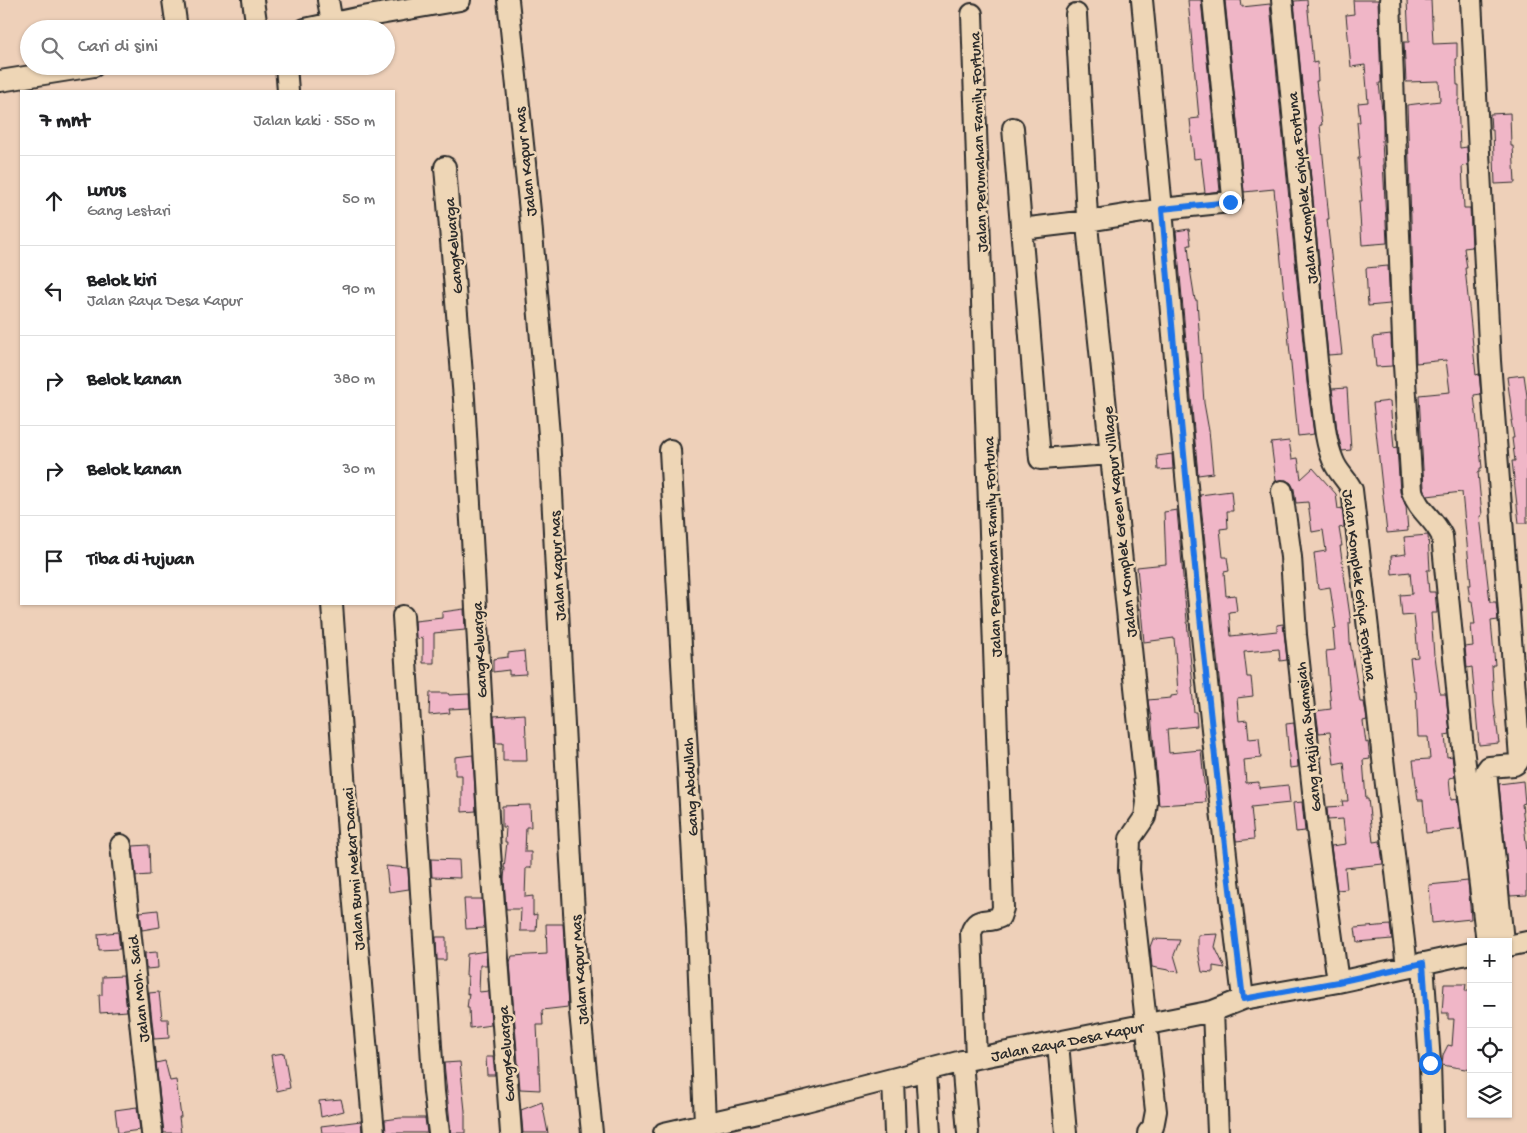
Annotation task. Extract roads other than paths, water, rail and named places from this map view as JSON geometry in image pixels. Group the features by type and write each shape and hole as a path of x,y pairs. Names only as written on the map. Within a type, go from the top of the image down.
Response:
{"street":[{"path":"173,0 176,20"},
{"path":"253,0 256,20"},
{"path":"328,0 331,20"},
{"path":"349,20 460,0"},
{"name":"Jalan Kapur Mas","path":"508,0 549,435 580,1012 592,1133"},
{"path":"1142,0 1179,412 1212,731 1243,999"},
{"path":"1021,229 1162,209 1230,202 1233,197 1214,0"},
{"name":"Jalan Komplek Griya Fortuna","path":"1282,0 1319,382 1326,430 1333,460 1352,490 1415,965 1430,1063 1432,1133"},
{"path":"1390,0 1403,355 1412,491 1416,502 1442,536 1463,748 1487,938"},
{"path":"1471,0 1491,371 1520,758 1517,763 1489,767 1486,771 1503,938"},
{"name":"Jalan Perumahan Family Fortuna","path":"969,1060 971,933 973,927 978,922 1000,917 1003,908 972,14"},
{"name":"Jalan Komplek Green Kapur Village","path":"1076,14 1088,235 1112,454 1128,636 1147,802 1144,817 1130,839 1129,870 1156,1112 1154,1127 1148,1133"},
{"path":"0,81 38,75"},
{"path":"287,75 288,90"},
{"path":"1013,128 1040,459 1112,454"},
{"name":"GangKeluarga","path":"445,167 464,399 490,851 511,1133"},
{"name":"Gang Abdullah","path":"670,450 697,929 705,1123"},
{"name":"Gang Hajjah Syamsiah","path":"1282,491 1291,557 1298,654 1316,827 1338,982"},
{"name":"Jalan Bumi Mekar Damai","path":"332,605 350,857 374,1133"},
{"path":"404,616 434,1092 439,1133"},
{"name":"Jalan Moh. Said","path":"121,845 152,1133"},
{"path":"1512,945 1527,942"},
{"name":"Jalan Raya Desa Kapur","path":"677,1132 705,1123 806,1102 969,1060 1213,1011 1243,999 1338,982 1467,954"},
{"path":"1213,1011 1218,1133"},
{"path":"1058,1043 1066,1133"},
{"path":"968,1133 969,1060"},
{"path":"926,1071 930,1133"},
{"path":"893,1079 895,1133"}]}
